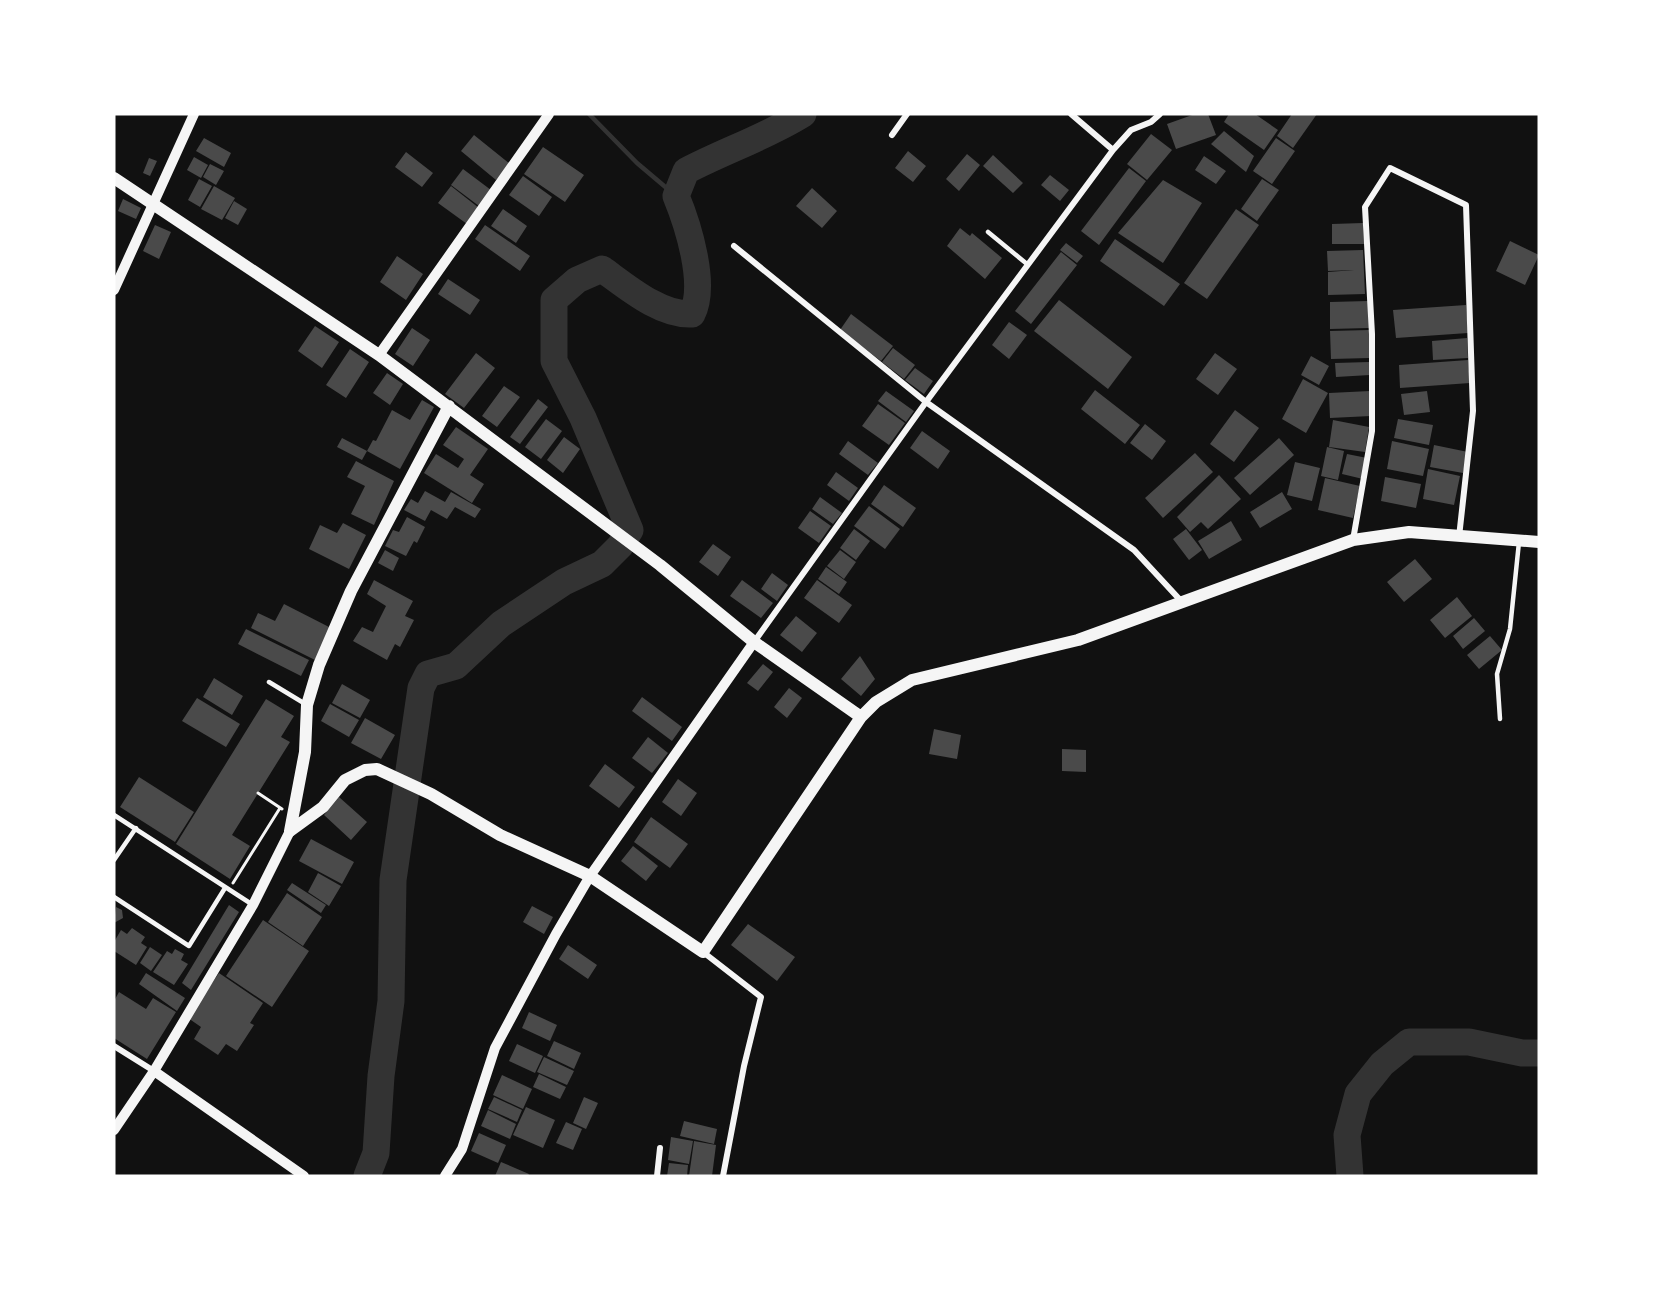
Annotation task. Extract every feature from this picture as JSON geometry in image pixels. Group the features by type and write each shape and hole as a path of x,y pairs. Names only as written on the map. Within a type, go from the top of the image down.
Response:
{"main road":[{"path":"114,178 379,355 660,565 754,642 861,717"},
{"path":"290,831 305,752 307,705 319,665 351,591 449,406"},
{"path":"290,831 323,807 345,780 365,770 377,769 393,774 431,794 500,835 590,876 703,952 861,717 876,702 912,680 1078,640 1353,540 1409,532 1539,542"}],"street":[{"path":"114,290 194,114"},
{"path":"379,355 549,114"},
{"path":"892,135 907,114"},
{"path":"1071,114 1113,150"},
{"path":"445,1176 462,1149 495,1048 590,876 754,642 1027,264 1113,150 1131,130 1151,122 1160,114"},
{"path":"1353,540 1372,431 1372,334 1365,207 1390,168 1466,205 1473,411 1459,537"},
{"path":"734,246 926,402 1134,550 1183,602"},
{"path":"114,1130 154,1071 253,905 290,831"},
{"path":"703,952 761,997 744,1066 723,1176"},
{"path":"114,1046 154,1071 304,1176"},
{"path":"657,1176 660,1149"}],"lane":[{"path":"988,232 1027,264"},
{"path":"1500,719 1497,674 1510,628 1519,541"},
{"path":"269,682 307,705"},
{"path":"114,815 253,905"},
{"path":"114,860 136,828"},
{"path":"114,897 189,946 227,889"}],"path":[{"path":"258,793 293,816"},
{"path":"227,889 280,808 282,798"}],"building":[{"path":"1195,114 1208,114 1216,135 1176,149 1167,124"},
{"path":"1229,114 1255,114 1278,130 1264,150 1224,122"},
{"path":"1292,114 1317,114 1293,148 1277,136"},
{"path":"1224,131 1254,156 1246,172 1211,144"},
{"path":"1151,134 1172,150 1147,180 1127,164"},
{"path":"474,135 510,164 496,180 461,151"},
{"path":"204,138 231,153 224,167 196,151"},
{"path":"1276,138 1295,151 1272,184 1253,171"},
{"path":"543,147 584,175 565,202 524,174"},
{"path":"908,151 926,166 913,182 895,168"},
{"path":"406,152 433,173 422,187 395,167"},
{"path":"967,154 980,165 959,191 946,179"},
{"path":"993,155 1023,183 1013,193 983,166"},
{"path":"1204,156 1226,171 1216,184 1195,170"},
{"path":"194,157 208,165 201,178 187,170"},
{"path":"149,158 157,161 150,176 143,173"},
{"path":"210,164 224,171 216,185 203,177"},
{"path":"1129,168 1146,181 1099,245 1081,231"},
{"path":"463,169 491,190 479,206 451,185"},
{"path":"1050,175 1069,190 1060,201 1041,185"},
{"path":"523,176 552,197 539,216 509,195"},
{"path":"199,179 212,186 200,207 188,200"},
{"path":"1262,179 1279,190 1257,221 1241,209"},
{"path":"1163,180 1202,203 1163,263 1118,233"},
{"path":"214,186 235,198 222,220 201,209"},
{"path":"451,186 479,208 467,224 438,203"},
{"path":"812,188 837,211 822,228 796,206"},
{"path":"123,199 141,208 136,219 118,211"},
{"path":"234,201 247,209 238,225 225,218"},
{"path":"503,209 527,226 516,243 491,226"},
{"path":"1236,209 1259,225 1207,299 1184,283"},
{"path":"1363,223 1364,244 1332,244 1332,224"},
{"path":"155,225 171,232 159,259 143,251"},
{"path":"485,225 530,256 520,271 475,239"},
{"path":"960,228 970,236 972,233 1002,258 985,279 947,246"},
{"path":"1115,239 1180,284 1164,306 1100,261"},
{"path":"1510,241 1539,255 1525,285 1496,271"},
{"path":"1066,243 1083,256 1077,263 1060,250"},
{"path":"1363,250 1365,294 1328,295 1328,272 1354,270 1328,271 1327,251"},
{"path":"1061,252 1077,265 1031,324 1015,311"},
{"path":"397,256 423,274 406,300 380,282"},
{"path":"448,279 480,300 470,315 438,294"},
{"path":"1059,300 1132,357 1108,389 1034,331"},
{"path":"1368,301 1369,328 1330,329 1330,302"},
{"path":"1466,305 1468,333 1396,338 1393,310"},
{"path":"851,314 893,346 881,361 840,330"},
{"path":"1009,322 1027,335 1009,359 992,345"},
{"path":"315,326 339,342 322,368 298,351"},
{"path":"412,328 430,340 413,366 395,354"},
{"path":"1369,330 1370,358 1331,359 1330,331"},
{"path":"1467,338 1468,358 1433,360 1432,341"},
{"path":"893,348 915,365 904,379 882,362"},
{"path":"350,349 369,362 346,398 326,385"},
{"path":"476,353 495,368 464,408 445,394"},
{"path":"1215,353 1237,369 1218,395 1196,379"},
{"path":"1311,356 1329,366 1319,385 1301,375"},
{"path":"1468,360 1470,383 1400,388 1399,365"},
{"path":"1369,362 1370,375 1336,377 1335,363"},
{"path":"915,368 933,381 924,394 905,380"},
{"path":"387,373 403,384 390,405 373,393"},
{"path":"1303,379 1328,393 1306,433 1282,419"},
{"path":"504,386 520,397 497,427 482,416"},
{"path":"1095,390 1140,425 1125,444 1081,409"},
{"path":"886,391 914,411 906,422 878,401"},
{"path":"1370,391 1371,416 1330,418 1329,393"},
{"path":"1427,391 1430,412 1404,415 1401,394"},
{"path":"538,399 548,407 520,444 510,437"},
{"path":"422,400 434,407 400,469 367,451 373,440 376,441 392,410 410,420"},
{"path":"878,404 905,423 889,445 862,426"},
{"path":"1235,410 1259,428 1234,462 1210,444"},
{"path":"546,419 562,431 541,459 525,447"},
{"path":"1398,419 1433,425 1429,445 1394,438"},
{"path":"1333,420 1369,427 1365,452 1329,447"},
{"path":"1145,424 1166,441 1152,460 1130,443"},
{"path":"456,427 488,449 470,475 484,484 472,503 424,473 436,454 458,468 464,459 443,445"},
{"path":"922,431 950,451 938,469 910,448"},
{"path":"564,437 580,449 563,473 547,460"},
{"path":"342,438 367,451 362,460 337,447"},
{"path":"1279,438 1294,455 1250,495 1234,478"},
{"path":"848,441 878,463 868,475 839,454"},
{"path":"1392,441 1429,449 1423,476 1387,469"},
{"path":"1434,445 1468,452 1463,473 1430,467"},
{"path":"1327,447 1344,451 1338,480 1321,476"},
{"path":"1195,453 1213,472 1163,518 1145,498"},
{"path":"1347,454 1367,458 1363,479 1342,474"},
{"path":"356,461 394,481 374,525 351,514 365,486 347,477"},
{"path":"1295,462 1320,468 1312,501 1287,495"},
{"path":"1428,469 1460,476 1454,505 1423,499"},
{"path":"836,472 858,488 849,501 827,485"},
{"path":"1219,475 1241,499 1208,529 1201,522 1190,532 1177,517"},
{"path":"1385,477 1421,484 1416,508 1381,501"},
{"path":"1325,478 1360,486 1353,518 1318,510"},
{"path":"884,485 916,508 903,527 871,504"},
{"path":"425,491 445,502 451,492 481,509 475,518 455,507 447,519 431,510 425,521 404,510 411,499 418,503"},
{"path":"1282,492 1292,509 1260,528 1250,512"},
{"path":"820,497 842,513 833,524 812,509"},
{"path":"869,506 900,529 885,549 854,526"},
{"path":"810,511 831,526 819,543 798,528"},
{"path":"407,517 425,527 417,543 414,541 406,556 385,546 393,530 399,532"},
{"path":"1231,521 1242,540 1209,559 1198,541"},
{"path":"343,523 366,535 349,569 309,549 320,525 337,533"},
{"path":"854,529 870,541 856,560 840,548"},
{"path":"1186,529 1202,550 1189,560 1173,539"},
{"path":"713,544 731,557 718,576 699,562"},
{"path":"385,550 399,558 393,571 378,563"},
{"path":"840,550 856,562 844,579 827,566"},
{"path":"1415,559 1432,579 1404,602 1387,582"},
{"path":"826,567 847,582 839,594 818,579"},
{"path":"772,573 788,585 777,601 761,589"},
{"path":"374,580 413,601 405,616 414,620 400,647 395,644 387,660 353,641 362,627 373,632 386,606 367,594"},
{"path":"742,580 773,603 761,618 730,596"},
{"path":"817,580 852,605 839,623 804,598"},
{"path":"1457,597 1472,616 1445,638 1430,620"},
{"path":"284,604 331,628 315,660 251,628 258,613 275,621"},
{"path":"796,616 817,633 802,652 780,635"},
{"path":"1474,618 1485,631 1463,649 1453,636"},
{"path":"246,629 309,660 301,676 238,644"},
{"path":"1490,636 1502,650 1479,669 1467,655"},
{"path":"860,656 875,679 861,696 841,679"},
{"path":"763,664 773,672 758,691 747,683"},
{"path":"214,678 243,696 232,715 203,697"},
{"path":"342,684 370,700 360,718 332,703"},
{"path":"789,688 802,698 787,718 774,707"},
{"path":"642,697 682,727 672,741 632,711"},
{"path":"197,698 240,724 226,747 182,721"},
{"path":"266,699 294,716 281,737 290,742 232,835 250,846 230,879 176,844"},
{"path":"330,704 359,720 349,737 321,721"},
{"path":"365,718 395,735 381,759 351,743"},
{"path":"934,729 961,735 957,759 929,754"},
{"path":"648,737 668,753 652,773 632,758"},
{"path":"1062,749 1086,750 1086,772 1062,771"},
{"path":"605,764 635,787 619,808 589,786"},
{"path":"139,777 194,812 175,842 120,807"},
{"path":"678,779 697,793 681,816 662,802"},
{"path":"339,797 367,822 351,840 324,815"},
{"path":"651,817 688,844 670,868 634,842"},
{"path":"311,839 354,862 342,884 299,861"},
{"path":"633,846 658,866 646,881 621,861"},
{"path":"318,873 341,886 329,906 308,892"},
{"path":"292,883 326,905 321,913 287,890"},
{"path":"287,893 322,917 303,946 268,922"},
{"path":"229,905 239,912 191,990 182,983"},
{"path":"532,906 553,917 544,934 523,922"},
{"path":"116,907 122,910 123,918 114,923"},
{"path":"263,920 309,951 272,1007 226,976"},
{"path":"748,924 795,957 777,981 731,945"},
{"path":"132,928 145,937 141,943 147,947 136,965 114,951 114,942 121,930 127,934"},
{"path":"568,945 597,965 588,979 559,959"},
{"path":"150,947 162,955 151,971 140,963"},
{"path":"175,949 184,954 181,960 188,964 174,985 153,972 167,951 172,954"},
{"path":"146,973 185,998 177,1011 139,984"},
{"path":"219,973 263,1003 250,1023 254,1025 237,1051 226,1044 218,1055 194,1039 201,1027 188,1018"},
{"path":"119,992 146,1009 153,998 176,1012 147,1059 114,1038 114,1001"},
{"path":"529,1012 557,1025 550,1041 522,1028"},
{"path":"554,1041 581,1053 574,1069 547,1056"},
{"path":"517,1044 543,1056 535,1073 509,1061"},
{"path":"544,1057 574,1071 567,1085 537,1072"},
{"path":"539,1074 566,1087 560,1099 533,1087"},
{"path":"502,1075 532,1089 523,1109 493,1095"},
{"path":"494,1097 522,1110 517,1122 488,1109"},
{"path":"584,1097 598,1103 586,1129 573,1123"},
{"path":"526,1107 555,1120 543,1148 513,1135"},
{"path":"488,1110 516,1124 510,1139 481,1126"},
{"path":"684,1121 717,1129 714,1144 680,1136"},
{"path":"566,1122 582,1129 573,1150 556,1143"},
{"path":"479,1133 506,1145 498,1163 471,1151"},
{"path":"671,1137 693,1141 689,1164 668,1160"},
{"path":"694,1141 716,1145 712,1176 689,1176"},
{"path":"501,1162 529,1174 528,1176 495,1176"},
{"path":"669,1163 688,1165 687,1176 667,1176"}],"waterway":[{"path":"589,114 637,163 676,196"},
{"path":"367,1176 376,1153 381,1076 391,1001 393,880 421,688 428,674 456,666 501,624 564,582 602,564 620,546 630,530 583,418 554,361 554,300 577,280 602,269 633,292 656,305 668,310 692,314 698,287 697,272 686,223 676,196 686,171 803,114"},
{"path":"1350,1176 1347,1135 1358,1094 1382,1064 1409,1042 1469,1042 1522,1053 1539,1053"}]}
